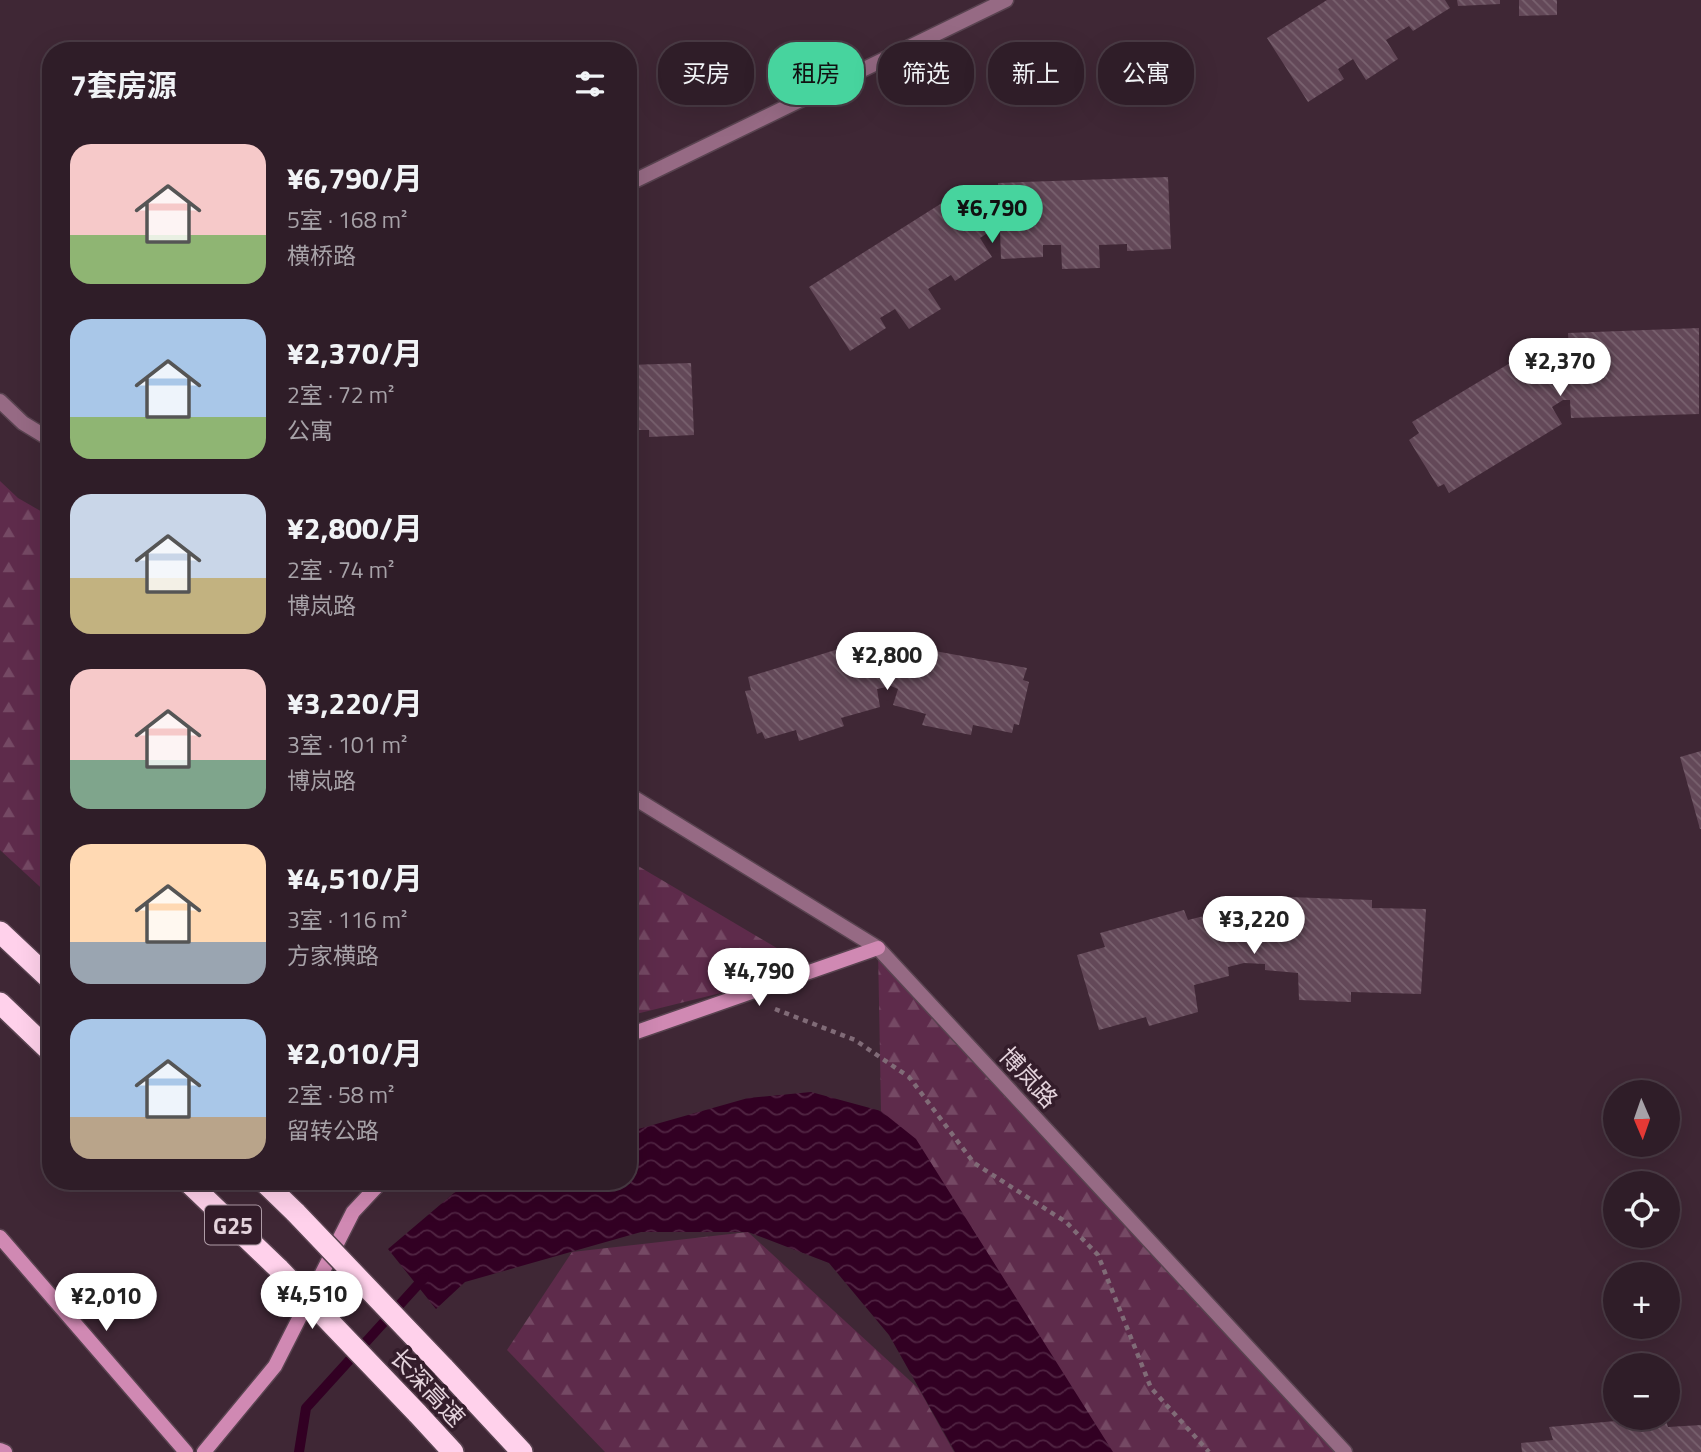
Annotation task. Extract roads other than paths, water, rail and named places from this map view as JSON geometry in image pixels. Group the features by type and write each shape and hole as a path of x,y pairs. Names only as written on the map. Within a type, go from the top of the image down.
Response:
{"highway":[{"path":"0,932 42,972"},
{"path":"0,1003 42,1043"},
{"name":"长深高速","path":"196,1190 279,1269 453,1452"},
{"name":"长深高速","path":"272,1190 522,1452"}],"street":[{"path":"637,180 1006,0"},
{"path":"0,401 23,423 42,435"},
{"name":"博岚路","path":"637,800 878,948 1345,1452"},
{"path":"637,1032 878,948"},
{"path":"204,1452 275,1366 353,1212 374,1190"},
{"path":"0,1237 186,1452"},
{"path":"0,1450 5,1452"}],"water":[{"path":"811,1092 881,1111 916,1139 1113,1452 955,1452 889,1335 829,1263 748,1232 641,1232 465,1282 436,1309 388,1249 460,1190 637,1190 637,1129 748,1098"}],"waterway":[{"path":"299,1452 306,1408 424,1278"}]}
